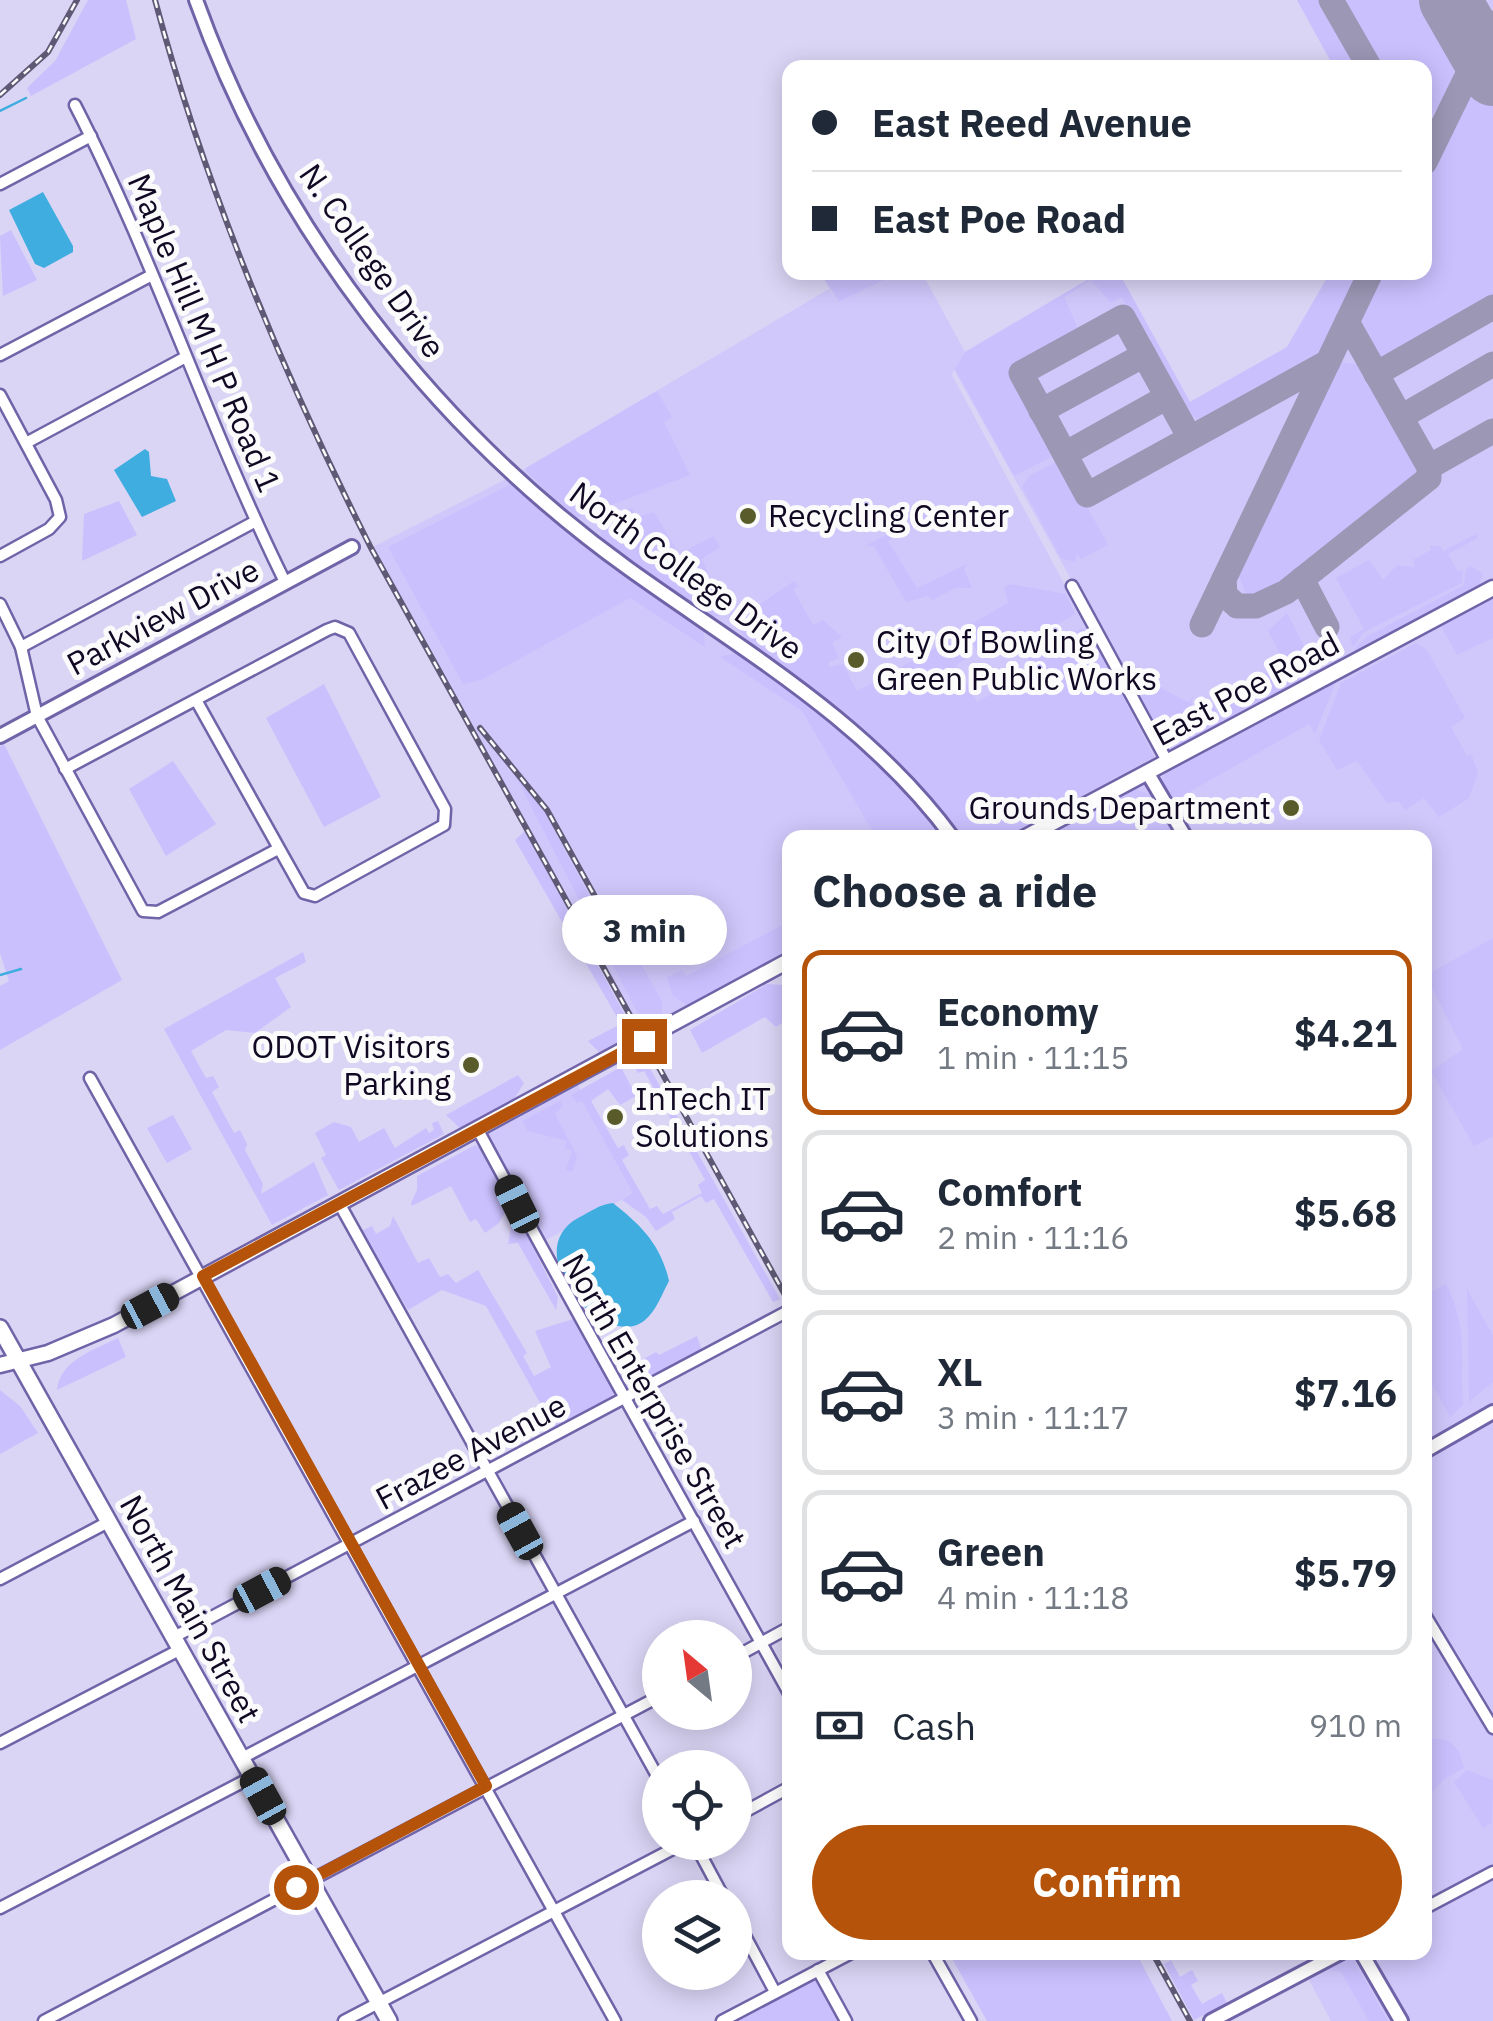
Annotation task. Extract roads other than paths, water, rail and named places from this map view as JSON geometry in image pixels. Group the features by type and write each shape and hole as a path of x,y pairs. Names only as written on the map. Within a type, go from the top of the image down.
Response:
{"main road":[{"name":"East Poe Road","path":"1039,830 1493,588"},
{"path":"0,1365 114,1325 782,968"},
{"name":"North Main Street","path":"0,1328 389,2021"}],"street":[{"name":"N. College Drive","path":"196,0 258,138 331,262 399,352 514,475"},
{"name":"Maple Hill M H P Road 1","path":"75,105 285,582"},
{"path":"0,184 91,136"},
{"path":"0,355 152,275"},
{"path":"26,443 184,358"},
{"path":"0,395 56,500 60,517 48,530 0,556"},
{"name":"North College Drive","path":"514,475 616,559 853,728 912,787 946,830"},
{"path":"21,647 256,521"},
{"name":"Parkview Drive","path":"0,736 352,546"},
{"path":"1072,586 1167,762"},
{"path":"0,604 21,647 37,716 144,912 158,912 278,849"},
{"path":"65,769 327,630 335,627 349,633 448,818 438,830 315,896 304,894 196,700"},
{"path":"1147,772 1181,830"},
{"path":"90,1078 615,2021"},
{"name":"North Enterprise Street","path":"478,1130 557,1282 626,1398 782,1681"},
{"path":"339,1203 643,1750"},
{"name":"Frazee Avenue","path":"0,1743 351,1543 782,1314"},
{"path":"1432,1447 1493,1412"},
{"path":"242,1758 694,1521"},
{"path":"0,1579 110,1522"},
{"path":"1432,1628 1493,1728"},
{"path":"752,1648 782,1631"},
{"path":"44,2021 642,1706"},
{"path":"0,1908 252,1776"},
{"path":"752,1808 782,1791"},
{"path":"344,2021 654,1860"},
{"path":"1432,1904 1493,1872"},
{"path":"752,1948 775,1992"},
{"path":"722,2021 837,1960"},
{"path":"937,1960 971,2021"},
{"path":"1211,2021 1327,1960"},
{"path":"1367,1960 1401,2021"},
{"path":"818,1970 846,2021"}],"water":[{"path":"43,192 73,246 73,252 44,268 35,264 9,210"},
{"path":"145,449 149,452 151,476 167,479 176,501 142,517 114,470"},
{"path":"613,1203 649,1237 669,1281 649,1316 628,1327 609,1323 590,1312 573,1295 561,1274 557,1253 561,1234 578,1218"}],"waterway":[{"path":"0,111 26,98"},
{"path":"0,975 21,969"}],"railway":[{"path":"0,95 48,52 77,0"},
{"path":"155,0 222,211 277,348 338,482 782,1290"},
{"path":"480,728 547,810 608,920"},
{"path":"1156,1960 1190,2021"}],"place":[{"name":"Recycling Center","path":"748,516"},
{"name":"City Of Bowling Green Public Works","path":"856,660"},
{"name":"Grounds Department","path":"1291,808"},
{"name":"ODOT Visitors Parking","path":"471,1065"},
{"name":"InTech IT Solutions","path":"615,1117"}]}
